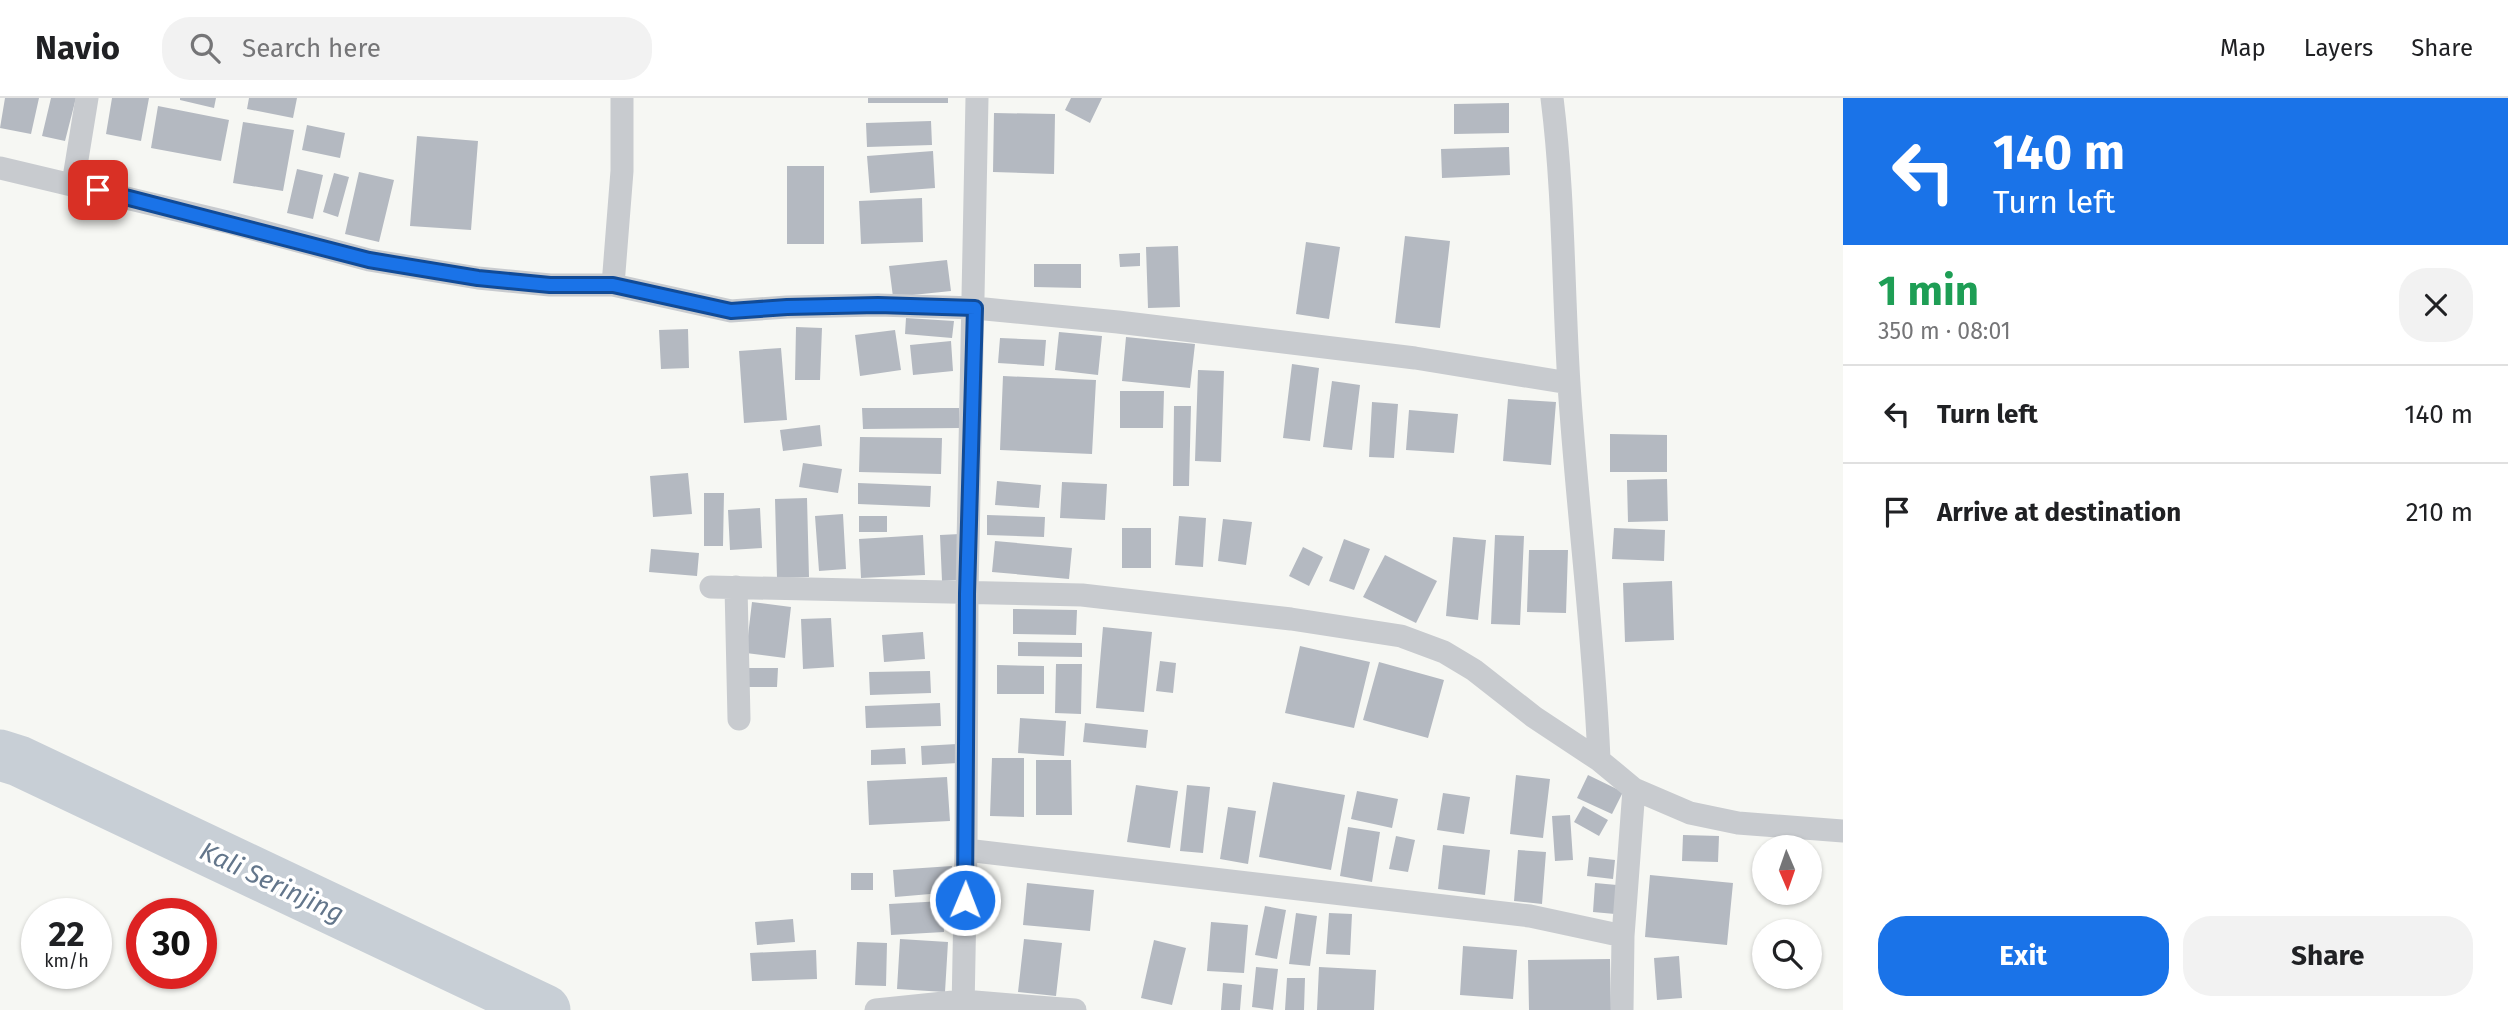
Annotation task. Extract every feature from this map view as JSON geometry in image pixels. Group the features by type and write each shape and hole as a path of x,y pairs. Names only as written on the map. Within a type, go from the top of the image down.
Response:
{"street":[{"path":"73,184 87,98"},
{"path":"613,285 622,171 622,98"},
{"path":"963,1005 967,594 975,308 977,98"},
{"path":"1552,98 1560,161 1569,383 1597,699 1599,760"},
{"path":"0,168 73,184 369,260 478,278 550,285 613,285 731,311 878,305 975,308 1262,338 1415,358 1569,383"},
{"path":"711,587 1082,595 1291,619 1401,636 1444,652 1474,670 1534,717 1599,760 1634,789 1690,813 1738,823 1843,831"},
{"path":"736,587 739,719"},
{"path":"1622,1010 1623,936 1634,789"},
{"path":"966,849 1530,916 1623,936"},
{"path":"876,1010 963,1005 1075,1010"}],"building":[{"path":"5,98 39,98 31,134 0,128"},
{"path":"51,98 76,98 65,141 42,136"},
{"path":"112,98 149,98 141,141 106,134"},
{"path":"180,98 216,98 214,108"},
{"path":"249,98 297,98 293,118 247,109"},
{"path":"868,98 948,98 948,103 868,103"},
{"path":"1071,98 1102,98 1090,123 1065,110"},
{"path":"1509,103 1509,133 1454,134 1454,104"},
{"path":"158,106 229,120 221,161 151,148"},
{"path":"994,113 1055,114 1054,174 993,172"},
{"path":"931,121 932,145 867,147 866,123"},
{"path":"243,122 294,130 283,191 233,183"},
{"path":"307,125 345,133 340,158 302,150"},
{"path":"417,136 478,141 471,230 410,226"},
{"path":"1509,147 1510,175 1442,178 1441,149"},
{"path":"933,151 935,188 870,193 867,156"},
{"path":"787,166 824,166 824,244 787,244"},
{"path":"297,169 323,175 313,219 287,213"},
{"path":"359,172 394,180 379,242 345,234"},
{"path":"334,173 349,177 338,217 323,212"},
{"path":"922,198 923,242 861,244 859,201"},
{"path":"1405,236 1450,241 1440,328 1395,323"},
{"path":"1306,242 1340,247 1329,319 1296,314"},
{"path":"1178,246 1180,307 1148,308 1146,247"},
{"path":"1140,253 1140,266 1120,267 1119,254"},
{"path":"947,260 951,291 893,297 889,266"},
{"path":"1034,264 1081,264 1081,288 1034,287"},
{"path":"906,318 954,321 952,338 905,334"},
{"path":"796,327 822,328 820,380 795,380"},
{"path":"688,329 689,368 661,369 659,330"},
{"path":"895,330 901,370 860,376 855,335"},
{"path":"1059,332 1102,336 1098,375 1055,370"},
{"path":"1126,337 1195,344 1190,388 1122,381"},
{"path":"1000,338 1046,340 1044,366 998,363"},
{"path":"951,341 953,371 913,375 910,345"},
{"path":"781,348 787,420 744,423 739,351"},
{"path":"1292,364 1319,368 1310,441 1283,438"},
{"path":"1198,370 1224,371 1221,462 1195,461"},
{"path":"1003,376 1096,380 1092,454 1000,450"},
{"path":"1332,381 1360,385 1352,450 1323,447"},
{"path":"1120,391 1164,391 1163,428 1120,428"},
{"path":"1508,399 1556,402 1551,465 1503,461"},
{"path":"1372,402 1398,404 1394,458 1369,457"},
{"path":"1174,406 1191,406 1189,486 1173,486"},
{"path":"862,408 959,408 959,428 863,429"},
{"path":"1409,410 1458,414 1454,453 1406,450"},
{"path":"820,425 822,446 783,451 780,430"},
{"path":"1610,434 1667,435 1667,472 1610,472"},
{"path":"860,437 942,438 941,474 859,472"},
{"path":"803,463 842,469 838,493 799,487"},
{"path":"688,473 692,514 653,517 650,476"},
{"path":"1667,479 1668,521 1628,522 1627,480"},
{"path":"997,481 1041,485 1039,508 995,505"},
{"path":"1062,482 1107,484 1105,520 1060,518"},
{"path":"858,483 931,486 930,507 858,504"},
{"path":"704,493 724,493 723,546 704,546"},
{"path":"807,498 809,577 777,578 775,499"},
{"path":"760,508 762,548 730,550 728,510"},
{"path":"843,514 846,569 819,571 815,516"},
{"path":"987,515 1045,517 1044,537 987,535"},
{"path":"859,516 887,516 887,532 859,532"},
{"path":"1179,516 1206,518 1203,567 1175,565"},
{"path":"1223,519 1252,522 1246,565 1218,561"},
{"path":"1122,528 1151,528 1151,568 1122,568"},
{"path":"1614,528 1665,530 1664,561 1612,559"},
{"path":"960,534 962,580 942,581 940,535"},
{"path":"923,535 925,575 861,578 859,539"},
{"path":"1495,535 1524,536 1520,625 1491,624"},
{"path":"1453,537 1486,540 1478,620 1446,616"},
{"path":"1344,539 1370,549 1354,590 1329,581"},
{"path":"995,541 1072,548 1069,579 992,572"},
{"path":"1303,547 1323,557 1309,586 1289,576"},
{"path":"651,549 699,553 697,576 649,572"},
{"path":"1529,550 1568,550 1566,613 1527,612"},
{"path":"1385,555 1437,581 1416,623 1363,597"},
{"path":"1672,581 1674,640 1625,642 1623,583"},
{"path":"752,602 791,607 785,658 746,653"},
{"path":"1013,609 1077,610 1076,635 1013,634"},
{"path":"831,618 834,667 803,669 801,619"},
{"path":"1103,627 1152,632 1144,712 1096,708"},
{"path":"923,632 925,659 884,662 882,635"},
{"path":"1018,642 1082,643 1082,657 1018,656"},
{"path":"1300,646 1370,662 1354,728 1285,713"},
{"path":"1160,661 1176,663 1173,693 1156,691"},
{"path":"1379,662 1444,680 1428,738 1363,720"},
{"path":"1056,664 1082,664 1081,714 1055,713"},
{"path":"997,665 1044,666 1044,694 997,694"},
{"path":"746,668 778,668 777,687 745,687"},
{"path":"930,671 931,693 870,695 869,672"},
{"path":"940,703 941,726 866,728 865,706"},
{"path":"1020,718 1066,721 1064,756 1018,753"},
{"path":"1085,723 1148,730 1146,748 1083,742"},
{"path":"957,744 958,763 922,765 921,746"},
{"path":"905,748 906,764 871,765 871,750"},
{"path":"992,758 1024,758 1024,817 990,816"},
{"path":"1036,760 1071,760 1072,815 1036,815"},
{"path":"1516,775 1550,779 1543,838 1510,834"},
{"path":"1588,775 1623,792 1612,814 1577,798"},
{"path":"947,777 950,821 869,825 867,781"},
{"path":"1273,782 1345,795 1331,870 1259,857"},
{"path":"1136,785 1178,791 1170,848 1127,842"},
{"path":"1187,785 1210,787 1203,853 1180,851"},
{"path":"1357,791 1398,799 1392,828 1351,819"},
{"path":"1443,793 1470,797 1464,834 1437,830"},
{"path":"1583,806 1608,820 1599,836 1574,822"},
{"path":"1228,807 1256,811 1248,864 1220,859"},
{"path":"1570,815 1573,860 1555,861 1552,816"},
{"path":"1348,827 1380,832 1372,882 1340,876"},
{"path":"1683,835 1719,836 1718,862 1682,861"},
{"path":"1396,836 1415,840 1408,872 1389,869"},
{"path":"1443,845 1490,850 1485,895 1438,889"},
{"path":"1518,850 1546,852 1542,904 1514,901"},
{"path":"1589,857 1615,860 1613,879 1587,876"},
{"path":"952,866 954,892 895,897 893,870"},
{"path":"851,873 873,873 873,890 851,890"},
{"path":"1650,875 1733,883 1727,945 1645,937"},
{"path":"1027,883 1094,890 1090,931 1023,925"},
{"path":"1595,883 1617,885 1615,914 1593,912"},
{"path":"943,901 944,932 891,935 889,904"},
{"path":"1265,906 1286,910 1277,959 1255,955"},
{"path":"1296,913 1317,916 1310,966 1289,964"},
{"path":"1329,913 1352,914 1350,955 1326,954"},
{"path":"793,919 795,942 757,945 755,922"},
{"path":"1211,922 1248,925 1244,973 1207,971"},
{"path":"900,939 948,942 945,992 897,989"},
{"path":"1024,939 1062,943 1056,996 1018,992"},
{"path":"1154,940 1186,948 1172,1005 1141,998"},
{"path":"857,942 887,943 886,986 855,985"},
{"path":"1463,946 1517,950 1513,999 1460,995"},
{"path":"816,950 817,979 752,981 750,953"},
{"path":"1679,956 1682,998 1657,1000 1654,958"},
{"path":"1610,959 1611,1010 1529,1010 1528,960"},
{"path":"1256,967 1278,969 1273,1010 1252,1007"},
{"path":"1319,967 1376,970 1374,1010 1317,1010"},
{"path":"1287,978 1305,978 1304,1010 1285,1010"},
{"path":"1223,983 1242,985 1240,1010 1221,1010"}],"waterway":[{"name":"Kali Serinjing","path":"0,755 19,761 545,1010"}],"route":[{"path":"98,190 369,260 478,278 550,285 613,285 731,311 878,305 975,308 967,594 965,900"}]}
